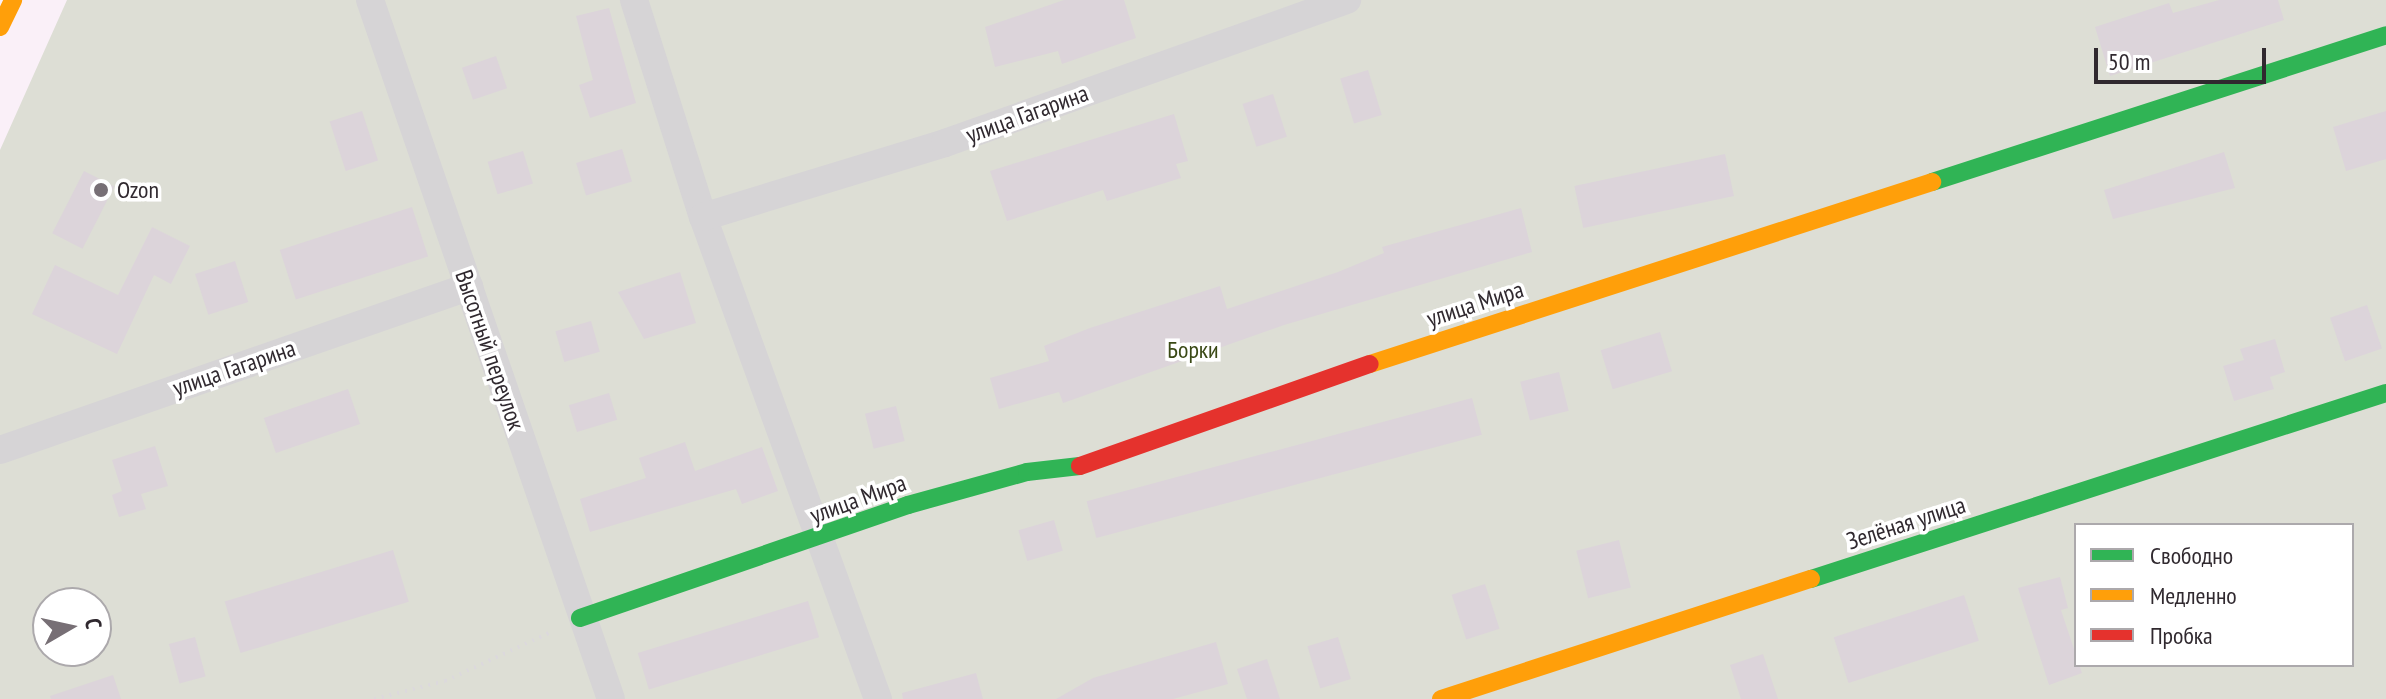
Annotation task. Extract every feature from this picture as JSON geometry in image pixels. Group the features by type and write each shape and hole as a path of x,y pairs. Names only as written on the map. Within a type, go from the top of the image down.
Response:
{"street":[{"path":"0,27 13,0"},
{"name":"Высотный переулок","path":"370,0 580,618 611,699"},
{"path":"634,0 703,217 878,699"},
{"name":"улица Гагарина","path":"703,217 945,143 1347,0"},
{"name":"улица Мира","path":"580,618 1027,472 1090,465 1192,422 2386,35"},
{"name":"улица Гагарина","path":"0,450 469,287"},
{"name":"Зелёная улица","path":"1441,699 2386,393"}],"path":[{"path":"374,699 445,681 580,618"}],"green space":[{"name":"Борки","path":"67,0 2386,0 2386,699 0,699 0,150"}],"building":[{"path":"1064,0 1124,0 1136,38 1062,64 1058,51 995,67 985,27"},
{"path":"2219,0 2278,0 2284,20 2110,76 2095,27 2169,3 2173,13"},
{"path":"609,8 636,103 590,118 579,85 593,80 576,16"},
{"path":"496,56 507,88 473,100 462,68"},
{"path":"1368,70 1382,115 1354,123 1340,78"},
{"path":"1273,94 1287,137 1256,147 1243,104"},
{"path":"362,111 378,160 346,171 330,122"},
{"path":"2386,111 2386,159 2346,171 2333,127"},
{"path":"1174,114 1188,161 1176,164 1181,178 1107,201 1103,190 1007,221 990,171"},
{"path":"622,149 632,182 586,196 576,163"},
{"path":"523,151 533,184 498,194 488,162"},
{"path":"2224,152 2235,188 2113,219 2104,190"},
{"path":"1725,154 1734,196 1583,228 1574,186"},
{"path":"84,171 114,186 83,249 52,233"},
{"path":"412,207 428,256 296,299 280,250"},
{"path":"1521,208 1532,252 1284,325 1063,403 1059,392 999,409 990,378 1049,361 1044,346 1090,328 1220,286 1227,309 1338,272 1384,253 1382,247"},
{"path":"152,227 190,246 171,284 154,275 117,354 32,314 55,265 118,295"},
{"path":"235,261 248,302 208,315 195,274"},
{"path":"680,272 696,323 644,339 618,292"},
{"path":"2367,305 2382,348 2345,361 2330,318"},
{"path":"591,321 600,352 564,362 555,331"},
{"path":"1660,332 1672,371 1613,389 1601,350"},
{"path":"2275,339 2285,372 2270,377 2274,389 2234,401 2223,366 2244,360 2240,349"},
{"path":"1559,372 1569,411 1530,420 1520,382"},
{"path":"348,389 360,424 276,453 264,418"},
{"path":"609,393 617,420 577,432 569,405"},
{"path":"1472,398 1482,435 1096,538 1087,501"},
{"path":"896,406 905,441 874,449 865,414"},
{"path":"685,442 695,471 762,447 778,491 742,504 736,489 590,532 580,499 646,478 639,458"},
{"path":"155,446 168,486 141,494 146,509 119,517 112,495 122,491 112,460"},
{"path":"1054,520 1063,551 1027,561 1018,530"},
{"path":"1619,540 1631,588 1588,598 1576,551"},
{"path":"393,550 409,602 240,653 225,601"},
{"path":"2060,577 2068,608 2061,610 2074,649 2074,667 2080,667 2082,673 2049,685 2018,588"},
{"path":"1485,584 1500,629 1466,640 1452,595"},
{"path":"1964,595 1979,641 1849,683 1834,637"},
{"path":"808,601 819,637 649,689 638,653"},
{"path":"195,637 206,677 180,684 169,644"},
{"path":"1338,637 1351,679 1320,688 1307,646"},
{"path":"1216,642 1228,684 1173,699 1056,699 1093,678"},
{"path":"1763,654 1778,699 1741,699 1730,665"},
{"path":"1267,659 1280,699 1247,699 1237,669"},
{"path":"976,673 983,699 903,699 902,693"},
{"path":"113,675 121,699 51,699 50,696"}],"traffic: fast":[{"path":"1932,182 2386,35"},
{"path":"1811,579 2386,393"},
{"path":"580,618 908,505 1027,472 1080,466"}],"traffic: slow":[{"path":"0,27 13,0"},
{"path":"1370,364 1932,182"},
{"path":"1441,699 1811,579"}],"traffic: jam":[{"path":"1080,466 1370,364"}],"place":[{"name":"Ozon","path":"101,190"}]}
